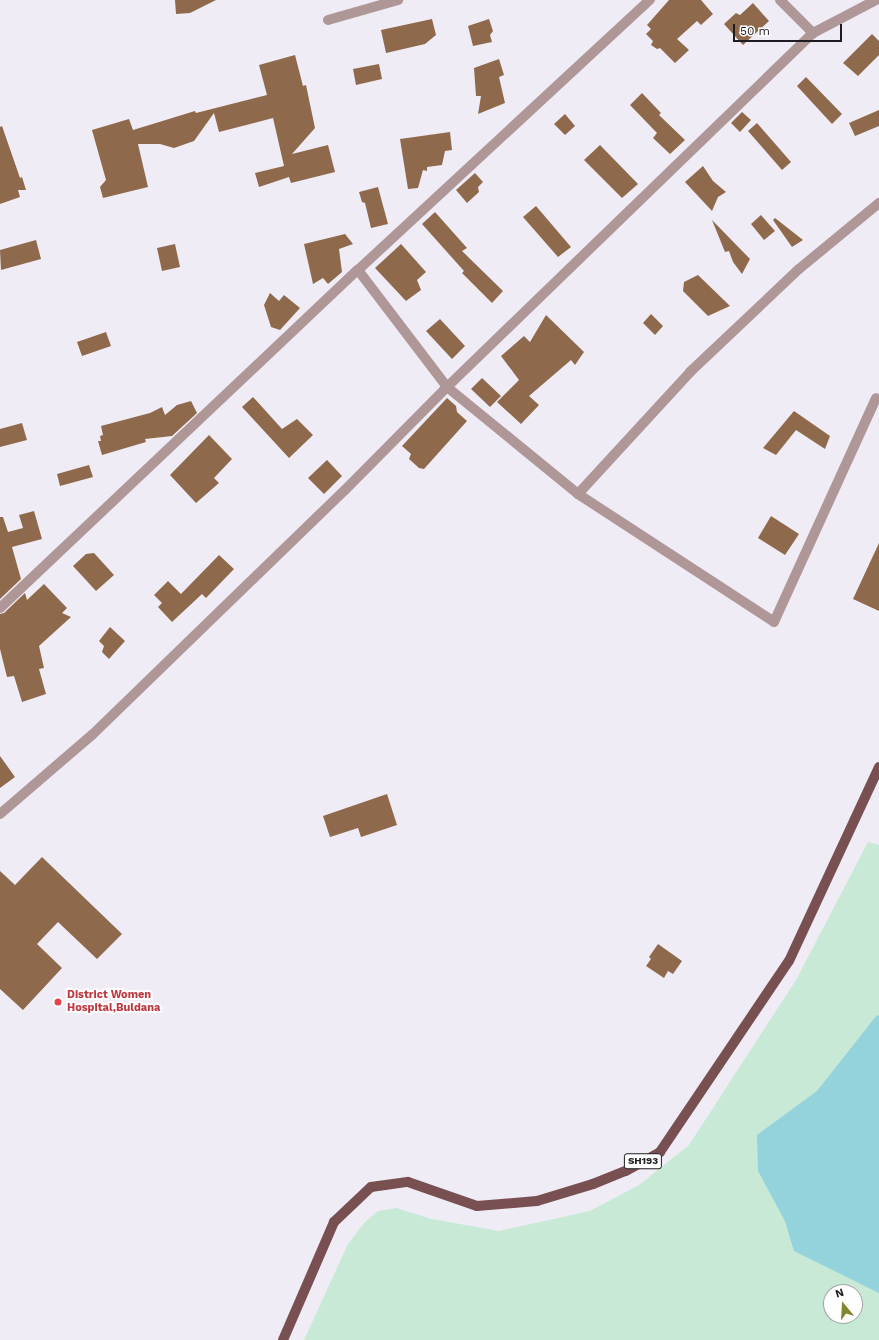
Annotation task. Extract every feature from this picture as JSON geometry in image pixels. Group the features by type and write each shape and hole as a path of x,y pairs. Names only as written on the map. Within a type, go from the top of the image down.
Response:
{"main road":[{"name":"SH193","path":"283,1340 334,1222 371,1187 408,1182 477,1206 537,1201 593,1184 626,1171 660,1152 789,961 879,767"}],"street":[{"path":"328,20 398,0"},
{"path":"0,608 358,270 650,0"},
{"path":"780,0 814,33"},
{"path":"0,814 92,735 345,490 446,387 814,33 876,0"},
{"path":"578,494 690,372 799,269 879,203"},
{"path":"358,270 446,387 578,494 774,622 876,398"}],"green space":[{"path":"868,842 879,845 879,1340 304,1340 348,1244 365,1222 378,1211 396,1208 432,1219 499,1231 590,1211 639,1185 689,1145 796,980"}],"water":[{"path":"877,1015 879,1016 879,1293 794,1251 785,1221 758,1171 757,1135 817,1091"}],"building":[{"path":"175,0 216,0 190,13 176,14"},
{"path":"669,0 701,0 713,14 701,25 697,21 677,39 689,50 675,63 660,48 657,49 651,45 653,41 646,34 651,29 647,25"},
{"path":"753,3 769,21 743,45 724,24 736,13 740,15"},
{"path":"432,19 436,35 425,44 386,53 381,30"},
{"path":"489,19 493,31 490,35 492,42 473,46 468,26"},
{"path":"872,34 879,41 879,55 858,76 843,63"},
{"path":"295,55 303,86 306,85 315,128 292,154 328,145 335,172 291,183 289,177 259,187 255,173 284,166 273,118 219,132 214,113 194,141 174,148 160,144 138,144 148,187 103,198 100,187 106,180 92,130 129,119 133,130 195,111 196,113 267,95 259,65"},
{"path":"499,59 504,75 499,77 505,103 478,114 481,96 476,96 474,68"},
{"path":"379,64 382,79 356,85 353,69"},
{"path":"806,77 842,114 832,124 797,86"},
{"path":"642,93 661,113 659,115 685,140 670,154 653,138 657,133 630,105"},
{"path":"879,110 879,126 855,136 849,123"},
{"path":"742,112 751,120 740,132 731,123"},
{"path":"565,114 575,126 565,135 554,124"},
{"path":"757,123 791,162 782,170 748,131"},
{"path":"2,126 20,178 22,177 26,190 18,190 20,197 0,204 0,127"},
{"path":"450,132 452,150 445,151 442,165 427,167 427,171 423,170 418,188 408,189 400,139"},
{"path":"600,145 638,184 622,198 584,160"},
{"path":"703,166 713,181 726,192 718,197 712,211 685,182"},
{"path":"475,173 483,182 478,187 479,192 467,203 456,190"},
{"path":"378,187 388,224 371,228 365,203 362,202 359,192"},
{"path":"536,206 571,247 558,257 523,217"},
{"path":"435,212 467,248 462,251 503,291 492,303 462,273 464,271 422,224"},
{"path":"761,215 775,231 764,240 751,224"},
{"path":"775,218 803,240 792,247 773,220"},
{"path":"712,220 750,259 742,274 733,262 729,251 725,252"},
{"path":"345,234 353,244 339,249 342,272 328,284 323,278 313,284 304,244"},
{"path":"36,240 41,259 1,270 0,250"},
{"path":"175,244 180,267 162,271 157,248"},
{"path":"401,244 426,272 417,280 421,290 406,301 375,268"},
{"path":"698,275 730,306 708,316 683,291 684,282"},
{"path":"270,293 279,301 284,295 300,308 280,330 271,327 264,305"},
{"path":"651,314 663,326 655,335 643,323"},
{"path":"546,315 584,352 575,365 571,360 529,396 539,405 521,424 497,402 519,380 501,356 524,336 530,342"},
{"path":"440,319 465,346 452,359 426,331"},
{"path":"106,332 111,346 82,356 77,342"},
{"path":"482,378 501,396 490,407 471,389"},
{"path":"253,397 282,429 297,419 313,435 289,458 242,407"},
{"path":"447,398 456,406 457,412 467,421 424,469 419,468 409,459 411,454 402,446"},
{"path":"191,401 197,413 172,436 145,439 146,442 102,455 98,441 101,441 100,436 103,435 101,426 150,413 162,407 165,415 177,405"},
{"path":"794,411 830,436 825,449 796,430 776,455 763,448"},
{"path":"22,423 27,440 0,447 0,429"},
{"path":"209,435 232,459 214,478 219,483 196,503 170,475"},
{"path":"327,460 342,476 324,494 308,478"},
{"path":"89,465 93,477 60,486 57,474"},
{"path":"34,511 42,539 12,547 21,579 0,599 0,517 3,517 8,532 23,528 19,515"},
{"path":"771,516 799,534 785,555 758,538"},
{"path":"879,543 879,611 853,599"},
{"path":"94,553 114,575 96,591 73,566 86,554"},
{"path":"219,555 234,569 206,598 202,594 172,622 158,607 162,603 154,595 168,581 181,594"},
{"path":"44,584 67,608 62,613 71,617 39,646 44,668 39,669 46,694 22,702 14,676 7,677 0,649 0,614 4,613 25,593 27,600"},
{"path":"110,627 125,641 109,659 102,652 104,646 99,641"},
{"path":"0,756 15,777 0,788"},
{"path":"387,794 397,825 361,837 358,828 330,837 323,816"},
{"path":"42,857 122,934 97,959 58,922 37,944 62,968 23,1010 0,989 0,871 15,885"},
{"path":"658,944 682,961 673,974 668,971 664,978 646,966 651,959 649,957"}],"place":[{"name":"District Women Hospital,Buldana","path":"58,1002"}]}
